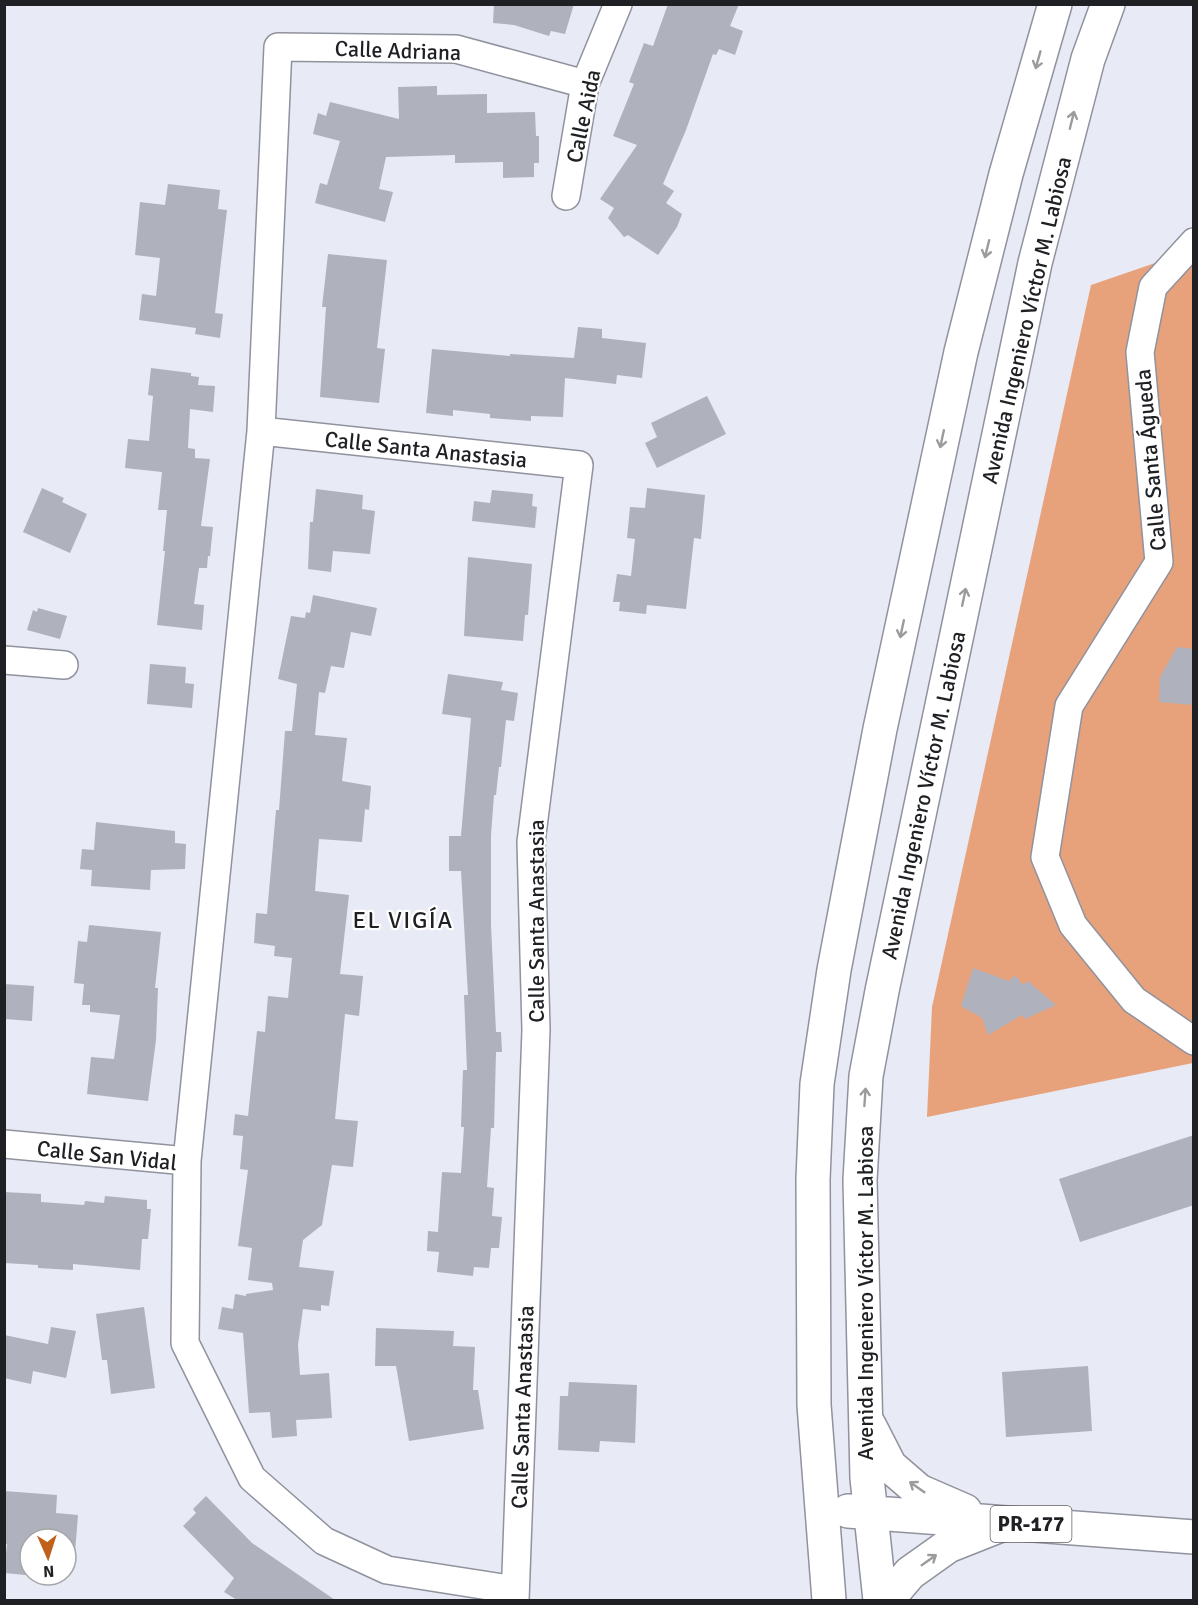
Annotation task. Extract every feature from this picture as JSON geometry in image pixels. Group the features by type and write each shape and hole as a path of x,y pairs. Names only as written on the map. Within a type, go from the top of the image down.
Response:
{"main road":[{"name":"Avenida Ingeniero Víctor M. Labiosa","path":"829,1600 814,1405 813,1179 817,1084 834,970 880,729 961,352 1006,174 1055,4"},
{"name":"Avenida Ingeniero Víctor M. Labiosa","path":"880,1600 869,1512 864,1416 860,1180 866,1076 1035,263 1088,59 1108,4"},
{"path":"864,1416 890,1466 919,1491 998,1522"},
{"name":"PR-177","path":"823,1510 1194,1537"},
{"path":"887,1600 910,1573 948,1546 998,1522"}],"street":[{"name":"Calle Aida","path":"566,196 585,84 618,4"},
{"name":"Calle Adriana","path":"261,432 278,46 456,49 585,84"},
{"name":"Calle Santa Águeda","path":"1194,242 1153,287 1140,351 1159,562 1069,706 1045,857 1074,925 1134,1000 1194,1041"},
{"path":"187,1161 261,432"},
{"name":"Calle Santa Anastasia","path":"186,1295 185,1343 252,1478 324,1541 387,1570 515,1595 536,1030 531,842 579,465 261,432"},
{"path":"4,660 63,665"},
{"name":"Calle San Vidal","path":"4,1144 187,1161 186,1295"}],"shaded area":[{"path":"1193,250 1193,1063 927,1117 932,1007 1091,285"}],"building":[{"path":"494,4 574,4 565,34 551,31 549,36 514,25 493,23"},
{"path":"668,4 739,4 730,26 743,31 735,55 719,49 716,55 713,54 686,130 663,184 674,191 666,203 682,214 677,227 658,255 628,235 624,237 608,218 614,208 600,199 637,145 613,136 634,84 629,82 644,43 653,46"},
{"path":"437,86 437,95 487,94 487,113 535,112 536,136 539,136 539,163 534,163 534,177 503,178 503,162 455,163 455,155 386,157 379,189 393,192 385,222 315,203 320,183 327,185 340,141 313,134 318,113 326,116 330,102 399,119 398,87"},
{"path":"168,184 220,190 218,209 227,210 215,313 223,314 220,338 195,334 196,328 139,320 142,294 156,296 160,258 135,255 140,202 165,205"},
{"path":"328,254 387,260 377,348 385,349 379,403 320,397 326,307 322,307"},
{"path":"578,327 602,329 602,338 646,343 642,378 617,375 616,384 565,378 563,417 531,416 531,421 490,418 490,414 453,410 453,416 426,413 432,349 510,356 510,354 574,358"},
{"path":"151,368 191,373 191,376 199,377 198,385 215,386 213,412 190,409 188,448 195,449 195,458 210,459 201,526 213,527 210,556 208,556 207,568 199,568 194,604 204,605 202,630 157,625 167,510 158,510 162,472 125,468 128,439 149,441 153,396 148,395"},
{"path":"707,396 726,434 657,468 645,443 657,437 651,423"},
{"path":"42,488 64,498 62,502 87,514 70,553 23,532"},
{"path":"647,488 705,495 701,539 694,538 686,609 647,605 646,614 619,611 620,602 613,602 617,574 631,576 635,539 627,538 630,507 645,508"},
{"path":"316,489 363,495 362,509 375,511 370,554 333,551 331,572 308,569 310,522 313,522"},
{"path":"492,490 533,494 532,506 537,507 535,528 472,521 474,501 490,503"},
{"path":"468,557 532,564 528,615 525,615 523,641 464,636"},
{"path":"313,595 377,608 371,636 351,632 344,668 331,666 325,693 319,692 315,735 347,738 342,781 371,786 369,810 365,809 362,842 319,839 315,891 349,895 340,974 363,976 359,1016 345,1014 335,1119 358,1121 353,1167 332,1165 322,1225 303,1240 299,1267 334,1271 329,1306 321,1305 321,1311 303,1309 298,1345 300,1375 329,1373 332,1418 296,1420 297,1436 272,1438 270,1412 249,1413 243,1333 218,1329 222,1307 233,1309 235,1294 246,1296 246,1294 273,1290 272,1283 248,1280 252,1248 238,1246 248,1170 240,1169 243,1136 233,1135 235,1114 248,1116 257,1031 265,1032 268,996 288,998 292,958 274,956 275,946 254,943 256,913 267,914 285,731 292,731 297,684 278,679 291,616 305,618 306,612 310,613"},
{"path":"38,608 67,616 60,639 27,630 33,610 37,612"},
{"path":"1177,647 1194,649 1194,705 1159,702 1160,677"},
{"path":"150,664 186,667 185,683 194,684 192,708 147,704"},
{"path":"448,674 503,682 501,690 518,693 514,721 506,720 501,767 499,767 496,795 494,795 491,835 491,925 496,1032 501,1032 502,1052 496,1052 494,1128 491,1128 487,1187 494,1188 492,1216 502,1217 499,1248 491,1248 489,1268 474,1267 473,1276 437,1272 439,1252 427,1251 428,1231 438,1232 442,1172 461,1173 464,1127 461,1127 463,1070 467,1070 464,995 468,995 461,871 449,871 449,836 461,836 471,718 442,714"},
{"path":"96,822 175,831 175,843 186,844 185,869 151,870 150,890 91,886 92,870 80,869 82,849 94,850"},
{"path":"89,925 161,932 155,988 158,988 156,1040 148,1101 87,1094 91,1057 114,1059 120,1015 90,1012 90,1005 82,1005 84,984 74,983 78,941 87,942"},
{"path":"973,968 1009,981 1015,975 1023,985 1028,981 1056,1005 1025,1019 1022,1015 988,1035 982,1018 961,1006"},
{"path":"4,984 34,986 32,1021 4,1019"},
{"path":"1194,1135 1194,1205 1080,1242 1059,1179"},
{"path":"4,1192 41,1194 41,1202 84,1205 85,1201 104,1203 105,1196 147,1200 147,1209 151,1209 148,1239 142,1239 140,1270 73,1264 73,1270 4,1263"},
{"path":"144,1307 155,1388 111,1394 107,1360 102,1360 96,1314"},
{"path":"51,1327 76,1331 66,1378 33,1371 31,1384 4,1378 4,1335 48,1344"},
{"path":"376,1328 454,1331 453,1346 475,1347 473,1390 478,1390 484,1429 409,1441 396,1366 375,1366"},
{"path":"1088,1366 1092,1431 1006,1437 1002,1372"},
{"path":"569,1382 637,1385 635,1443 600,1441 599,1452 558,1450 560,1396 568,1396"},
{"path":"4,1491 57,1495 56,1513 78,1515 77,1527 18,1527 18,1574 4,1573 7,1544 4,1544"},
{"path":"206,1496 252,1543 335,1600 237,1600 224,1592 234,1578 183,1526 196,1513 193,1509"}],"district":[{"name":"EL VIGÍA","path":"403,920"}]}
